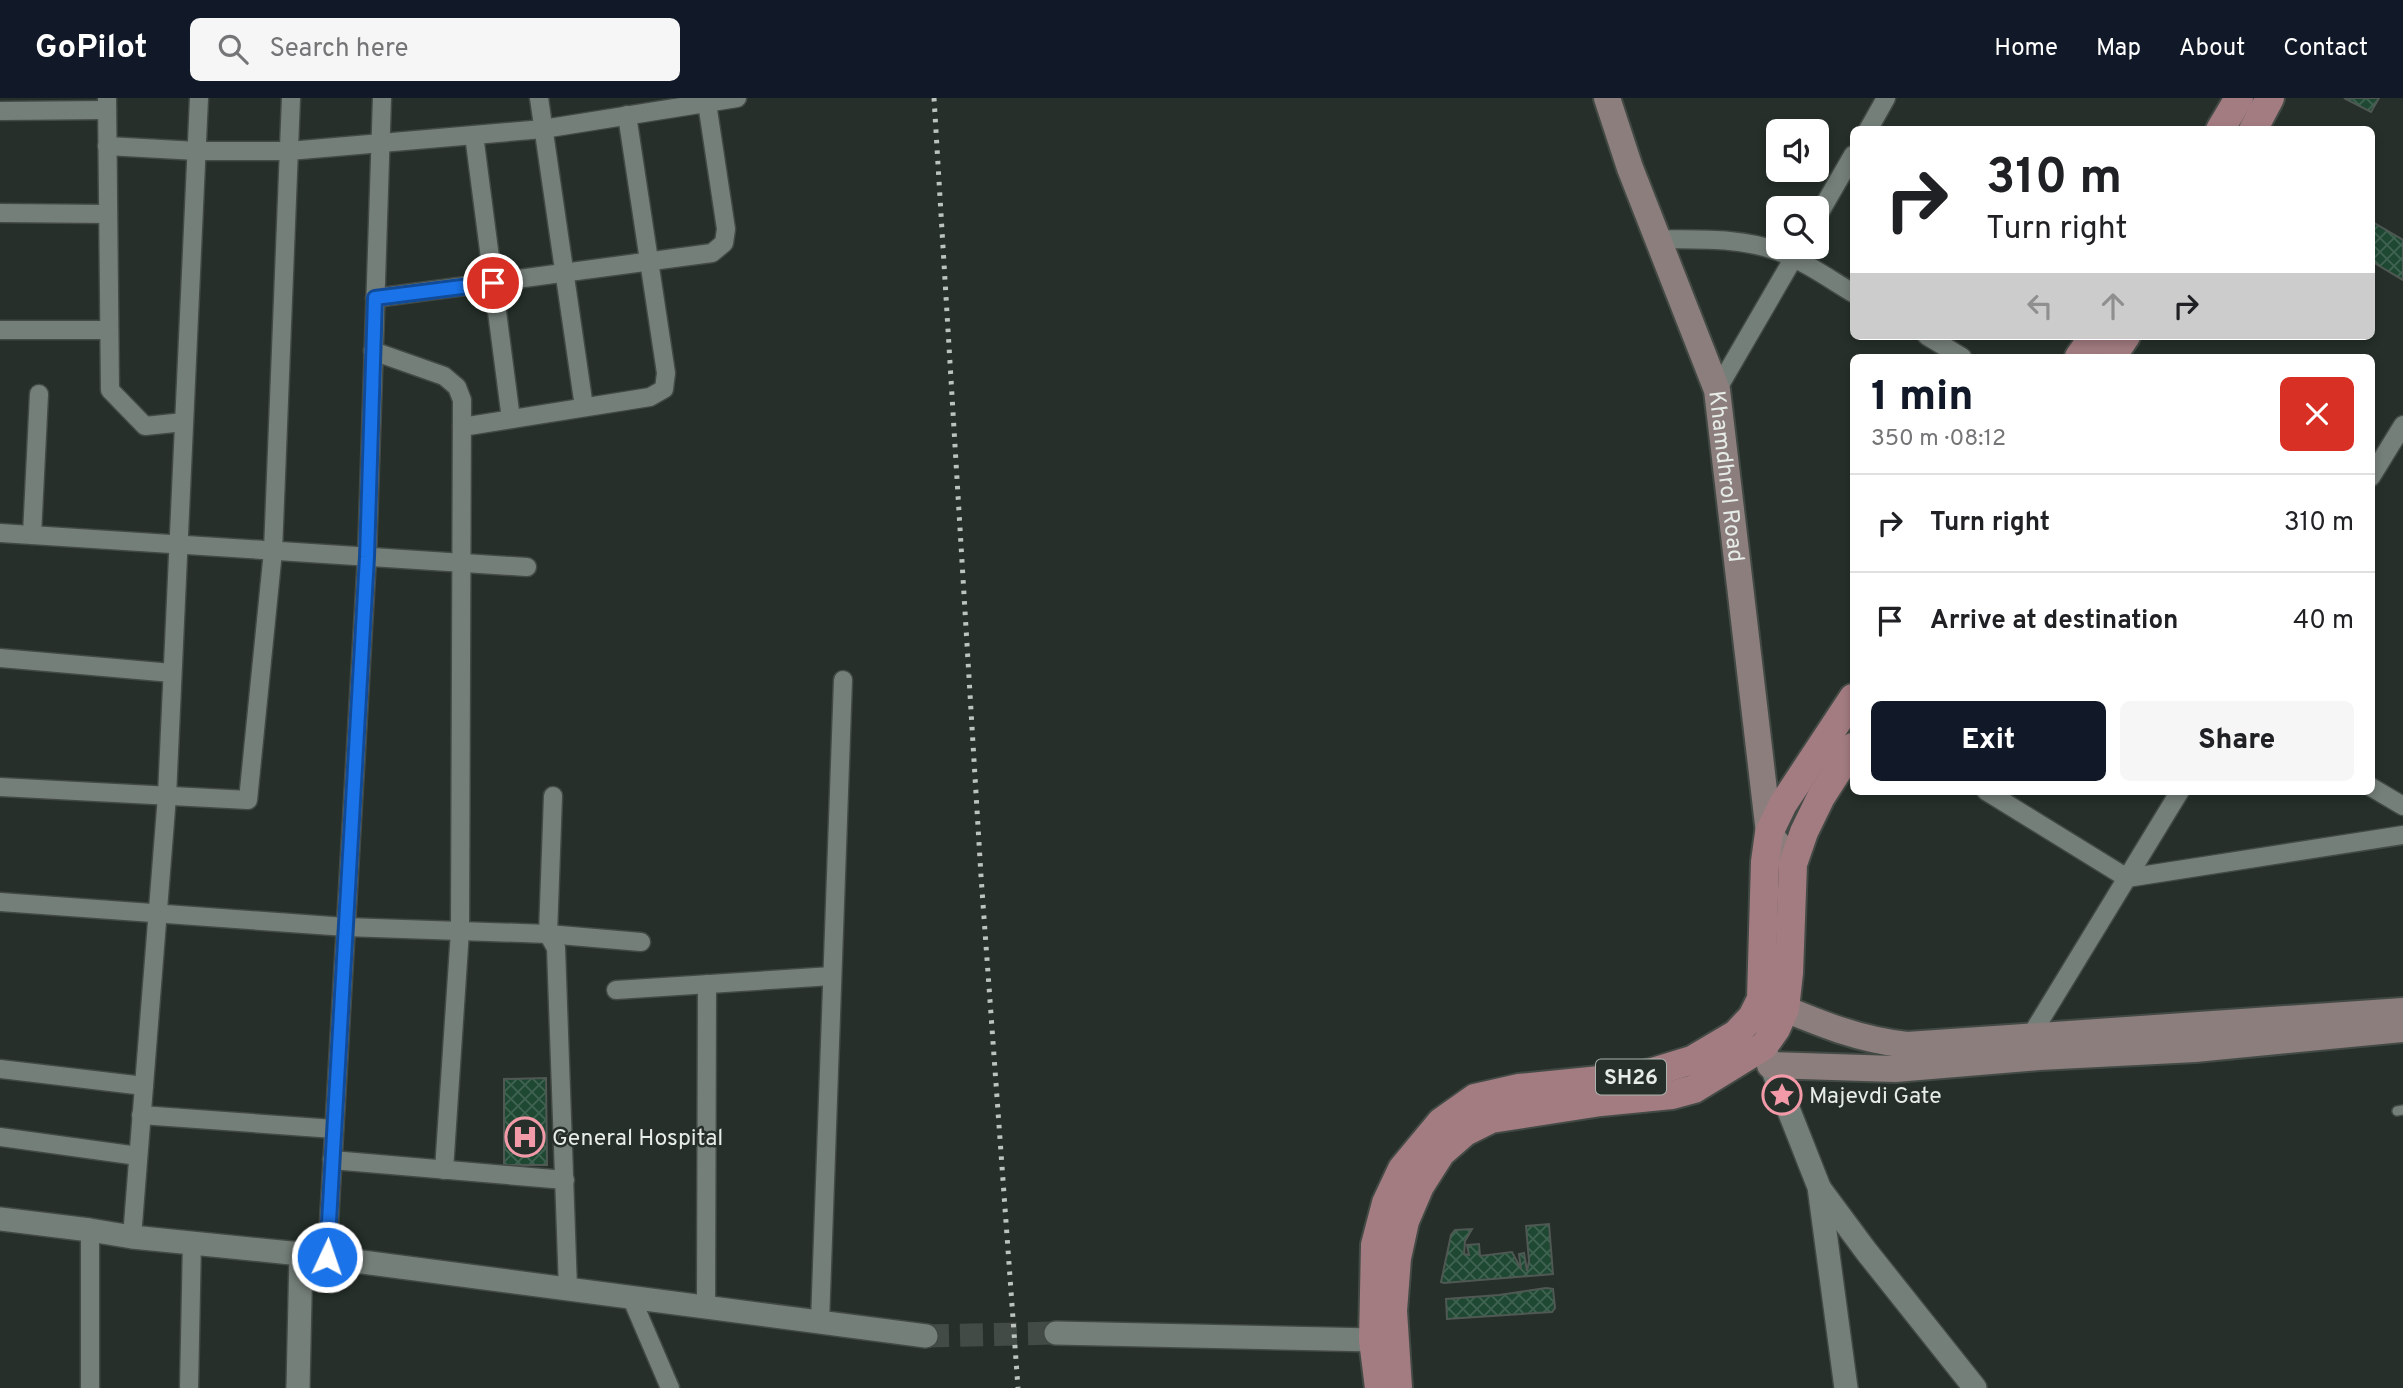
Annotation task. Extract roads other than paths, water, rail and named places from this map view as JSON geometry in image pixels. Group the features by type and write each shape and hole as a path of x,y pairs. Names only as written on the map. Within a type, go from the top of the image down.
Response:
{"main road":[{"name":"Khamdhrol Road","path":"1607,98 1630,167 1717,390 1769,833"},
{"path":"2222,126 2239,98"},
{"path":"2255,126 2270,98"},
{"name":"SH26","path":"1398,1388 1393,1311 1397,1258 1405,1221 1420,1186 1441,1153 1465,1132 1491,1119 1601,1102 1672,1095 1694,1089 1767,1055 1776,1029 1766,1008 1765,862 1769,833 1783,804 1850,703"},
{"name":"SH26","path":"1379,1388 1373,1340 1375,1245 1386,1203 1402,1170 1441,1122 1475,1098 1519,1088 1640,1076 1692,1060 1736,1034 1766,1008 1789,973 1793,864 1804,832 1821,797 1850,752"},
{"path":"1769,833 1793,864"},
{"path":"1766,1008 1849,1035 1876,1042 1907,1045 2403,1011"},
{"path":"1767,1055 1895,1069 2039,1057 2194,1049 2403,1029"}],"street":[{"path":"132,1237 167,796 199,98"},
{"path":"0,787 248,800 272,551 291,98"},
{"path":"327,1257 367,557 382,98"},
{"path":"539,98 584,407"},
{"path":"107,146 197,151 289,151 543,129 627,115 650,105 706,103 737,98"},
{"path":"1870,126 1886,98"},
{"path":"375,298 712,253 724,243 726,229 706,103"},
{"path":"0,111 107,104 110,390 145,426 184,422"},
{"path":"462,427 650,397 664,389 666,373 627,115"},
{"path":"474,135 511,419"},
{"path":"1829,197 1850,160"},
{"path":"0,213 108,214"},
{"path":"1658,239 1741,242 1766,248"},
{"path":"1717,390 1793,259"},
{"path":"1807,259 1850,291"},
{"path":"0,330 109,330"},
{"path":"1934,340 1957,354"},
{"path":"373,351 444,376 457,387 462,400 460,931 444,1170"},
{"path":"32,535 39,394"},
{"path":"2375,470 2403,425"},
{"path":"0,533 527,567"},
{"path":"0,658 172,673"},
{"path":"820,1322 843,680"},
{"path":"2375,789 2403,806"},
{"path":"1992,795 2127,878 2403,835"},
{"path":"2030,1037 2178,795"},
{"path":"553,796 548,934 556,948 568,1289"},
{"path":"0,902 346,927 548,934 642,942"},
{"path":"616,990 832,976"},
{"path":"706,1307 707,984"},
{"path":"1767,1055 1819,1187 1846,1388"},
{"path":"0,1069 144,1086"},
{"path":"142,1115 334,1129"},
{"path":"0,1137 138,1156"},
{"path":"332,1160 565,1180"},
{"path":"1819,1187 1866,1251 1975,1388"},
{"path":"0,1219 132,1237 192,1241 327,1257 926,1336"},
{"path":"90,1230 90,1388"},
{"path":"189,1388 192,1241"},
{"path":"298,1388 301,1254"},
{"path":"631,1297 670,1388"},
{"path":"1056,1333 1373,1340"}],"tunnel":[{"path":"926,1336 1056,1333"}],"railway":[{"path":"934,98 981,876 1018,1388"}],"place":[{"name":"Majevdi Gate","path":"1782,1095"},
{"name":"General Hospital","path":"525,1137"}]}
